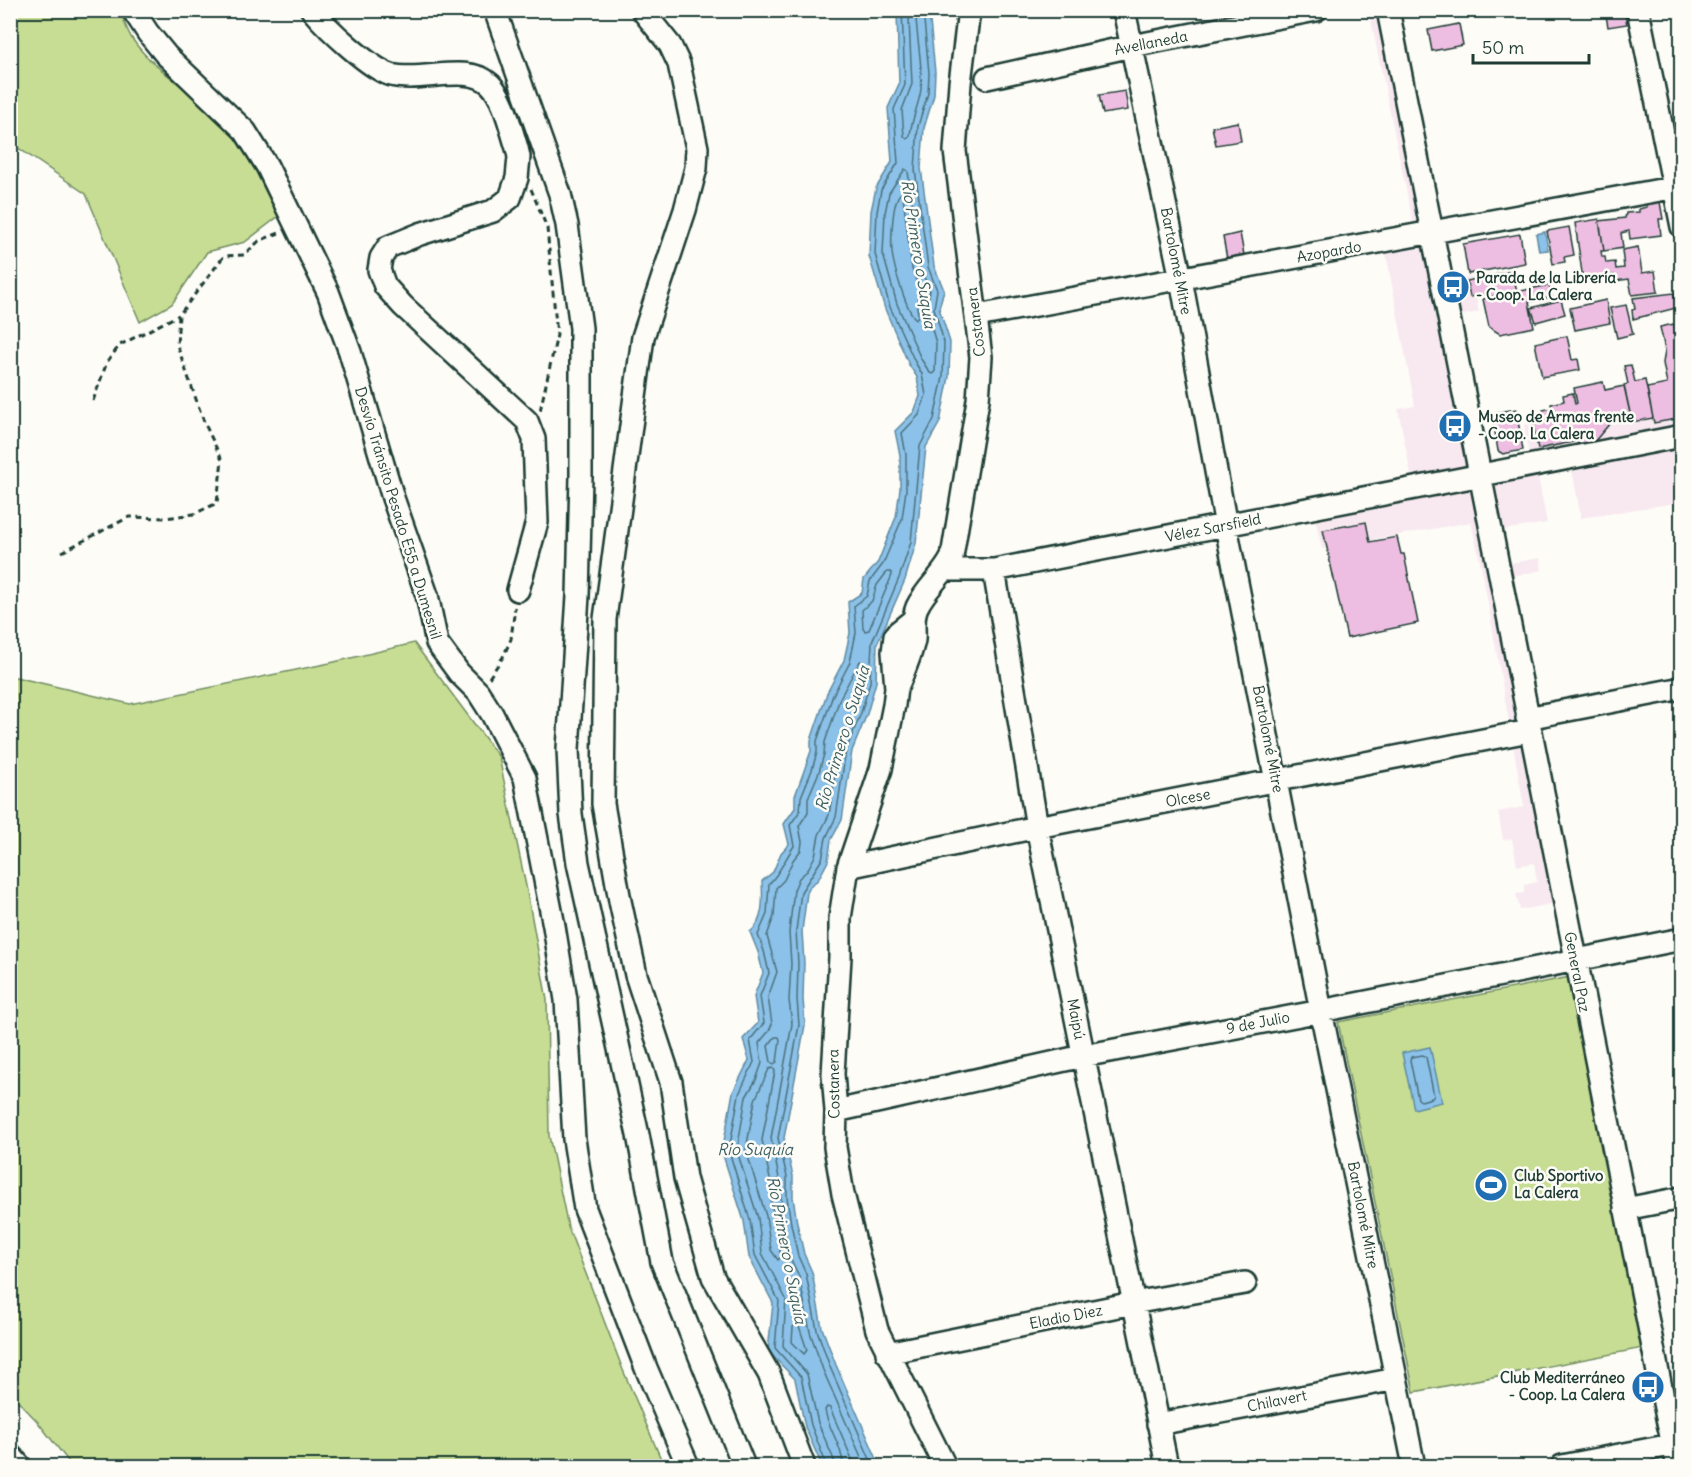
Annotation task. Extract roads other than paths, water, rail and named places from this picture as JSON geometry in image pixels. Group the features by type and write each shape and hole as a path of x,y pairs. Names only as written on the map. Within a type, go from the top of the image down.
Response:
{"street":[{"name":"Desvío Tránsito Pesado E55 a Dumesnil","path":"133,10 147,33 166,55 245,131 267,166 328,292 350,352 393,498 427,595 437,643 459,673 478,692 519,765 531,803 566,1000 574,1139 585,1209 646,1368 688,1467"},
{"path":"312,10 323,23 370,63 390,75 416,78 464,75 482,79 497,92 519,157 517,178 510,198 494,211 420,234 388,247 381,258 379,270 385,286 403,306 527,421 534,439 537,522 518,590"},
{"path":"495,10 560,194 567,225 581,328 578,596 568,749 571,813 578,863 638,1135 662,1262 744,1467"},
{"path":"642,10 670,45 679,64 697,148 696,168 685,210 643,337 605,619 603,804 636,975 670,1082 685,1178 713,1277 769,1374 804,1467"},
{"name":"Costanera","path":"945,1467 877,1330 843,1194 835,1147 836,1111 833,1074 840,918 848,867 881,769 896,688 893,652 895,636 913,620 916,609 924,596 946,570 954,546 978,400 981,357 955,151 969,10"},
{"name":"Bartolomé Mitre","path":"1124,10 1180,279 1321,1011 1414,1467"},
{"name":"Avellaneda","path":"987,78 1132,46 1316,10"},
{"name":"General Paz","path":"1388,10 1668,1423 1678,1444 1678,1467"},
{"path":"1638,10 1678,187 1682,227"},
{"name":"Azopardo","path":"977,316 1678,187"},
{"name":"Vélez Sarsfield","path":"946,570 994,570 1682,436"},
{"name":"Maipú","path":"994,570 1037,827 1167,1467"},
{"name":"Olcese","path":"848,867 1277,780 1682,688"},
{"name":"9 de Julio","path":"836,1111 1083,1056 1682,939"},
{"path":"1625,1209 1682,1198"},
{"name":"Eladio Diez","path":"887,1353 1133,1303 1245,1283"},
{"name":"Chilavert","path":"1158,1424 1396,1379"},
{"path":"1562,1467 1678,1444"},
{"path":"10,1455 20,1467"}],"water":[{"name":"Río Suquía","path":"897,11 929,11 935,72 934,95 924,128 921,168 934,266 944,290 939,308 950,342 949,377 940,422 926,447 916,543 905,580 877,644 876,682 867,714 852,751 842,820 831,840 828,861 818,880 811,885 807,893 802,931 805,1025 784,1138 793,1176 797,1223 804,1254 812,1272 822,1328 880,1466 822,1466 805,1427 795,1379 768,1351 773,1303 749,1257 744,1221 722,1152 733,1092 749,1060 743,1039 758,1023 754,996 763,973 750,932 755,928 760,916 762,881 773,872 781,853 789,844 784,824 795,808 795,796 811,751 811,740 827,693 844,660 850,633 848,602 862,593 864,579 878,562 896,517 900,489 900,455 895,431 914,412 920,396 917,377 909,365 885,309 869,256 871,211 876,188 892,162 888,108 899,84"},
{"path":"1545,232 1548,250 1539,251 1536,234"},
{"path":"1430,1047 1442,1102 1414,1109 1402,1053"}],"place":[{"name":"Parada de la Librería - Coop. La Calera","path":"1453,287"},
{"name":"Museo de Armas frente - Coop. La Calera","path":"1455,426"},
{"name":"Club Sportivo La Calera","path":"1491,1185"},
{"name":"Club Mediterráneo - Coop. La Calera","path":"1648,1387"}],"water label":[{"name":"Río Primero o Suquía","path":"919,254"},
{"name":"Río Primero o Suquía","path":"842,738"},
{"name":"Río Primero o Suquía","path":"787,1250"}]}
